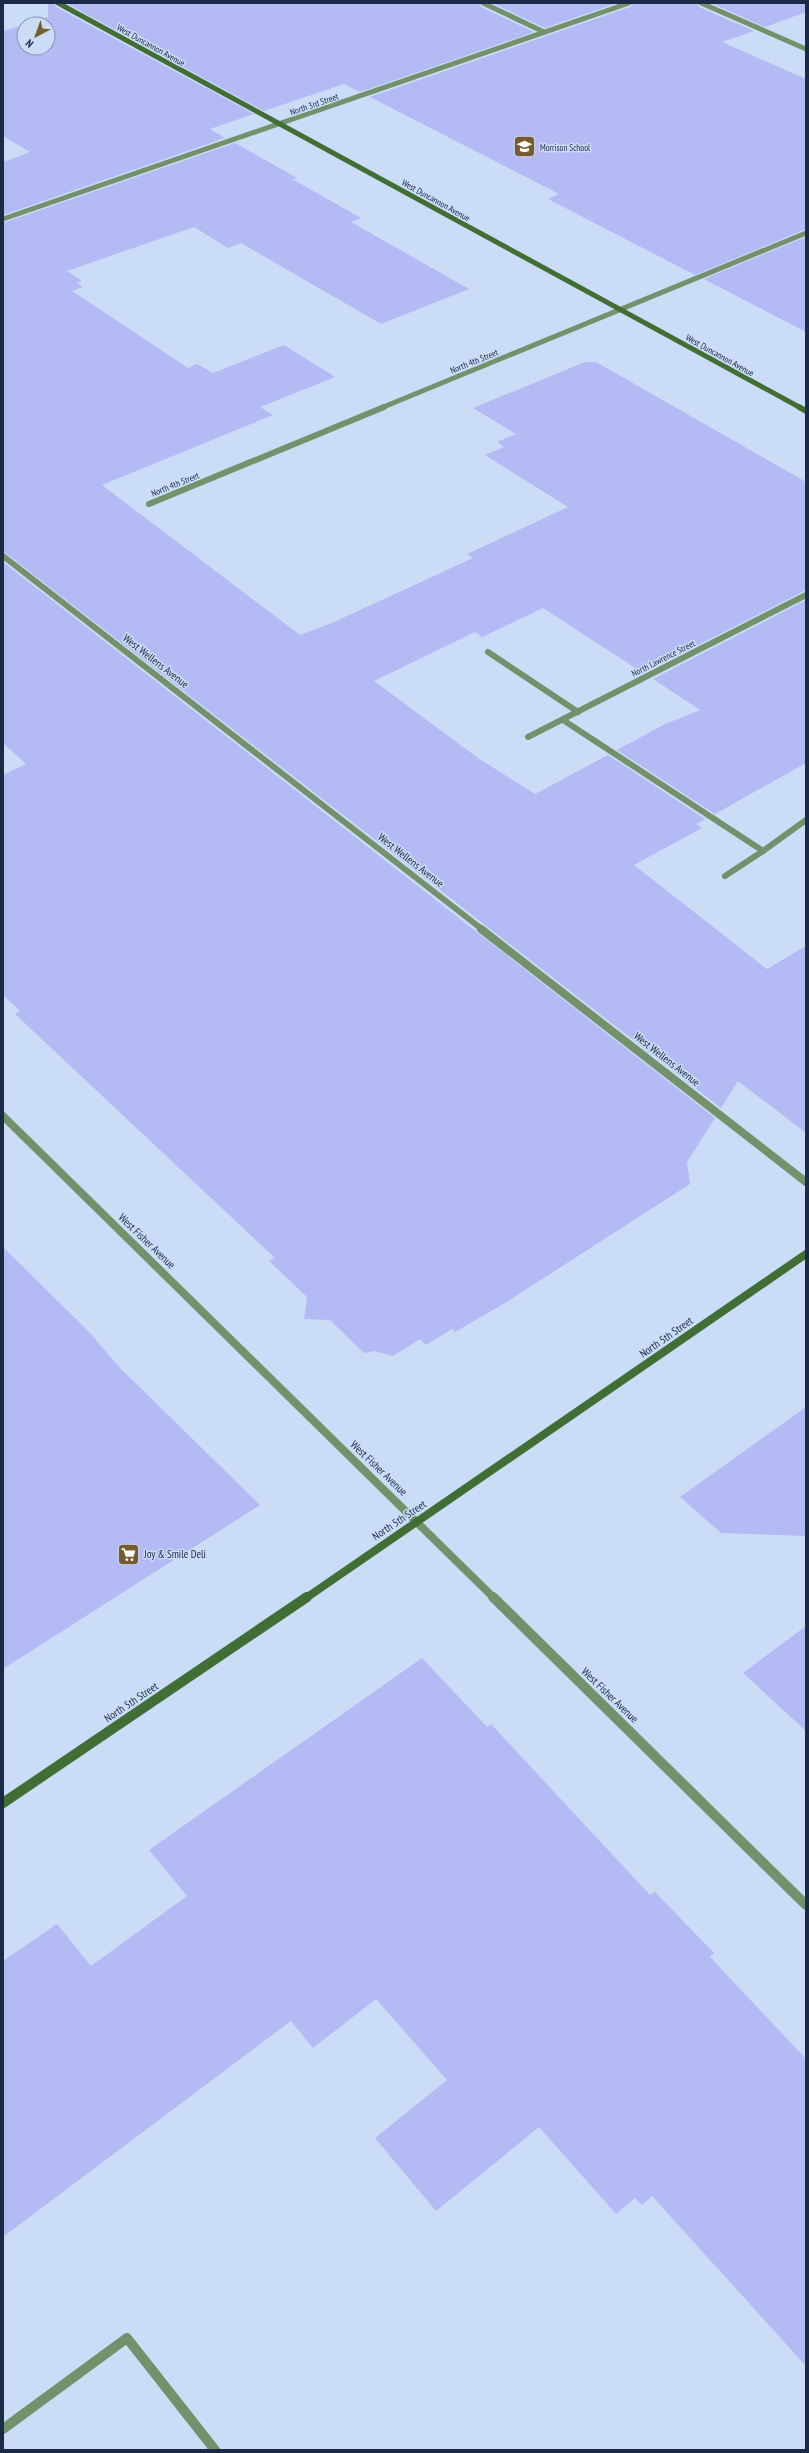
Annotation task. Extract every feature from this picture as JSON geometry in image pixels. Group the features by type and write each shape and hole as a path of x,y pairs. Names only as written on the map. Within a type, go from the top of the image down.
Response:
{"street":[{"name":"West Duncannon Avenue","path":"58,3 806,411"},
{"path":"483,3 544,32"},
{"name":"North 3rd Street","path":"3,219 629,3"},
{"path":"701,3 806,49"},
{"name":"North 4th Street","path":"149,504 806,233"},
{"name":"West Wellens Avenue","path":"3,556 806,1182"},
{"name":"North Lawrence Street","path":"528,737 806,595"},
{"path":"488,652 578,712"},
{"path":"563,720 763,851"},
{"path":"725,876 806,820"},
{"name":"West Fisher Avenue","path":"3,1116 806,1905"},
{"name":"North 5th Street","path":"3,1803 417,1523 806,1254"},
{"path":"3,2429 127,2338 215,2450"}],"building":[{"path":"48,3 54,3 56,7 254,114 210,129 225,138 3,215 3,162 30,152 3,136 3,31 16,27 16,56 56,56 56,16 48,16"},
{"path":"66,3 479,3 481,7 534,32 360,92 344,84 264,111"},
{"path":"492,3 617,3 545,28"},
{"path":"633,3 697,3 699,7 754,31 722,42 806,79 806,229 695,275 548,199 559,194 370,97 630,7"},
{"path":"711,3 806,3 806,12 765,27"},
{"path":"235,143 297,178 292,179 361,218 351,222 469,289 381,324 241,243 228,248 194,227 67,271 82,281 77,283 83,287 72,291 188,368 197,364 213,373 284,345 335,377 260,407 273,415 102,485 300,635 334,622 473,558 467,554 568,507 485,455 504,447 497,442 516,434 473,408 585,362 596,362 806,482 806,590 643,673 543,608 482,637 475,632 374,681 478,758 535,794 608,755 705,819 696,824 702,828 634,865 767,969 806,946 806,1133 738,1081 721,1108 3,551 3,223"},
{"path":"806,237 806,332 704,279"},
{"path":"3,562 715,1118 687,1162 690,1184 505,1303 455,1332 452,1329 426,1345 420,1339 393,1356 374,1351 364,1353 330,1320 304,1319 307,1297 269,1261 275,1258 15,1014 20,1011 3,995 3,775 26,764 3,743"},
{"path":"806,600 806,763 715,814 617,750 663,725 700,710 653,679"},
{"path":"3,1247 90,1333 121,1369 260,1505 3,1669"},
{"path":"806,1407 806,1536 721,1533 680,1497"},
{"path":"806,1626 806,1731 743,1673"},
{"path":"422,1658 487,1727 491,1724 650,1895 655,1892 714,1953 710,1957 806,2059 806,2366 652,2196 642,2205 635,2198 616,2214 539,2127 436,2211 375,2138 447,2080 376,1999 313,2048 291,2021 3,2237 3,1961 57,1924 91,1966 187,1896 149,1850"}],"place":[{"name":"Morrison School","path":"524,147"},
{"name":"Joy & Smile Deli","path":"129,1554"}]}
